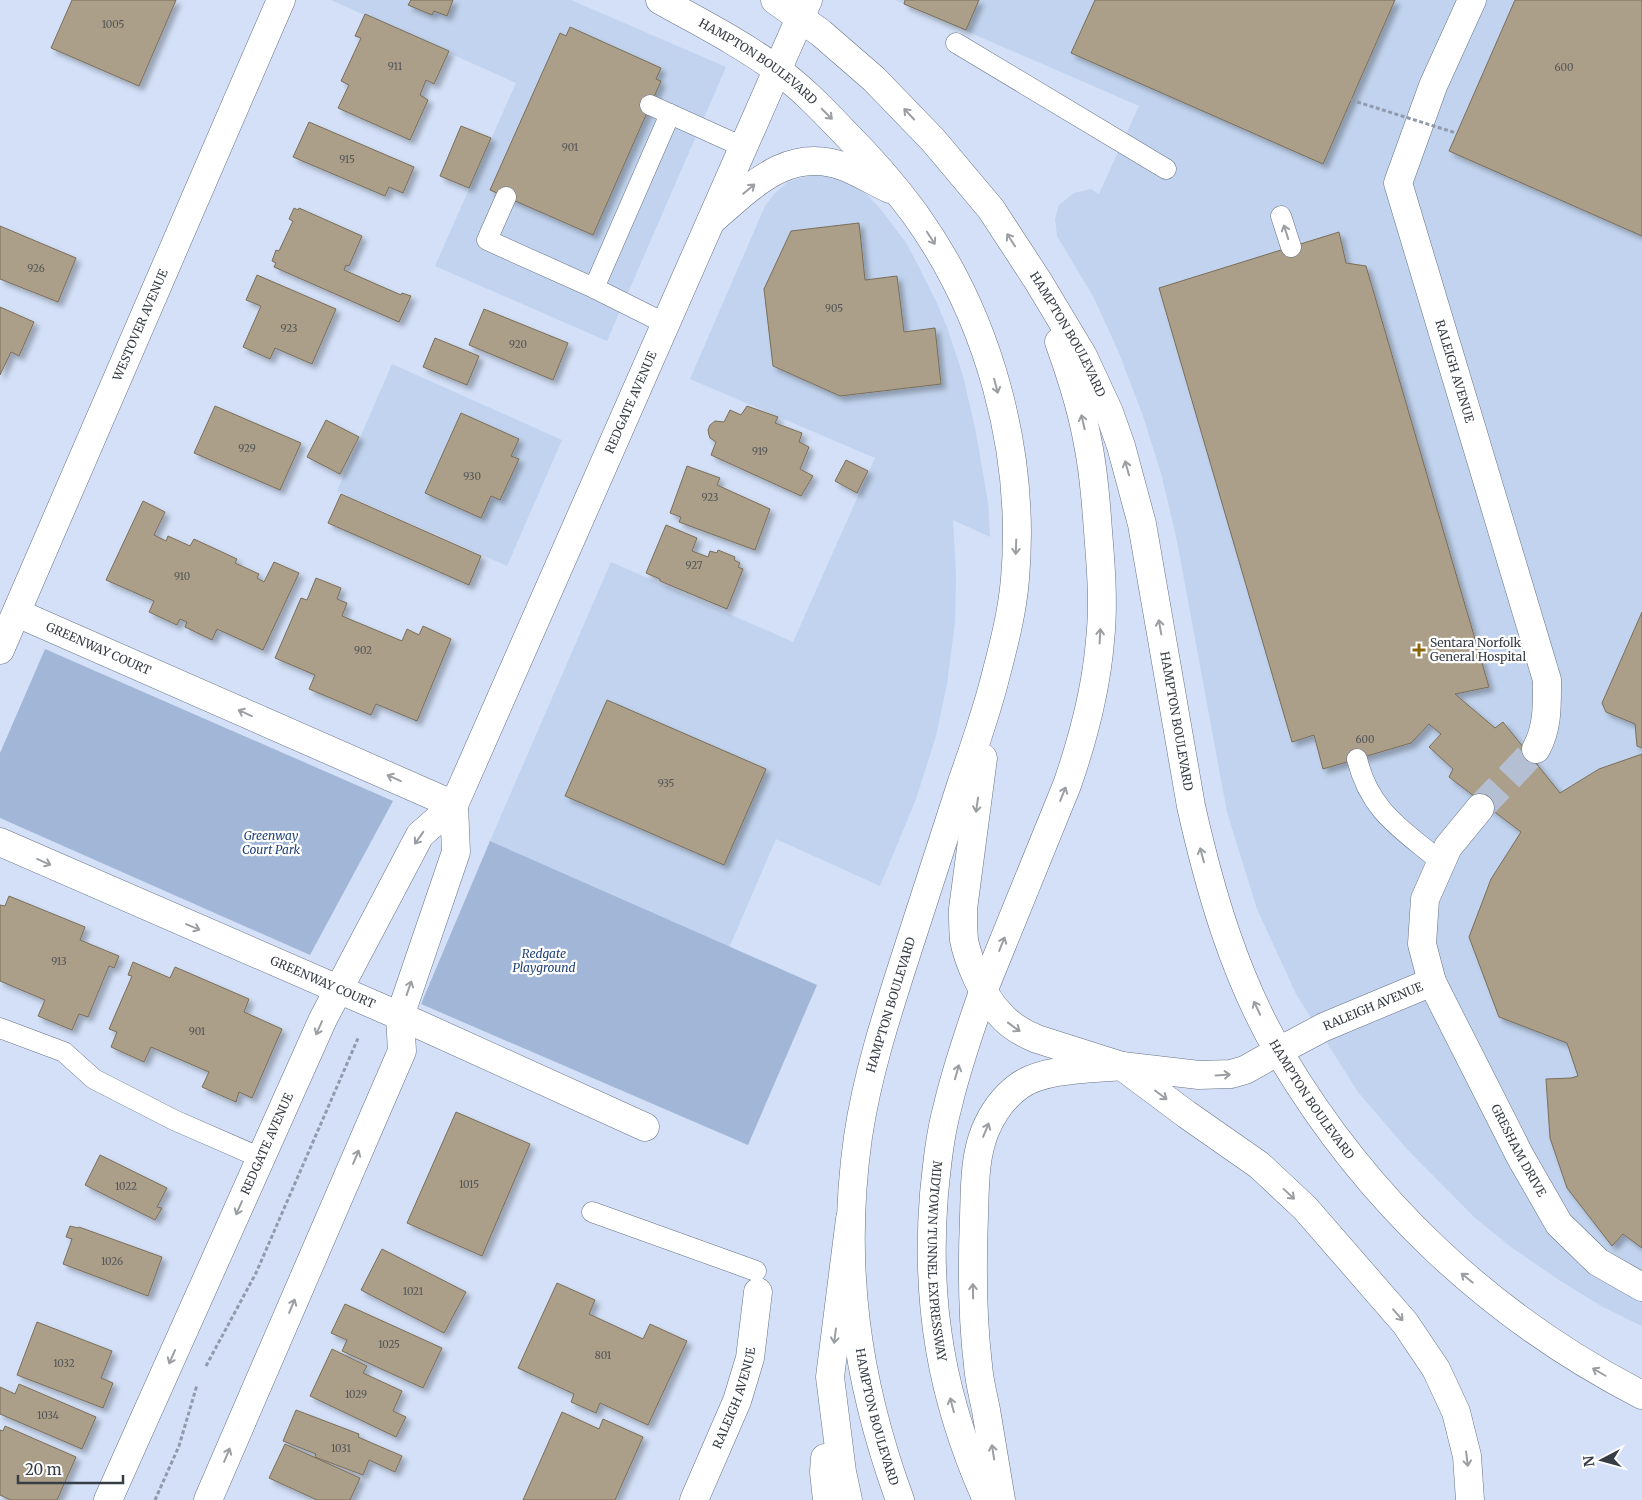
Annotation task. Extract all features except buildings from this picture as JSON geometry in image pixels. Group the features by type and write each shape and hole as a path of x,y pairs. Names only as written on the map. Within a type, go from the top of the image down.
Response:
{"main road":[{"name":"WESTOVER AVENUE","path":"0,650 281,0"},
{"name":"HAMPTON BOULEVARD","path":"660,0 736,43 778,70 799,88 869,157 899,193 940,252 969,310 992,370 1009,444 1016,509 1015,581 1010,616 992,688 870,1071 858,1137 850,1219 852,1292 857,1343 877,1429 900,1500"},
{"name":"HAMPTON BOULEVARD","path":"775,0 803,8 933,140 991,209 1038,281 1083,356 1109,412 1121,446 1142,524 1191,806 1201,850 1222,923 1251,993 1279,1052 1327,1126 1362,1172 1423,1238 1455,1269 1500,1306 1554,1344 1599,1373 1642,1395"},
{"name":"RALEIGH AVENUE","path":"1472,0 1432,86 1398,183 1546,680 1547,708 1543,736 1536,749"},
{"name":"REDGATE AVENUE","path":"108,1500 323,1019 420,835 454,804 778,70 803,8"},
{"path":"711,220 765,176 790,164 804,161 818,161 845,167 899,193"},
{"name":"MIDTOWN TUNNEL EXPRESSWAY","path":"987,1500 967,1452 948,1391 936,1328 931,1260 936,1177 942,1132 958,1069 984,989 1067,785 1078,751 1094,684 1100,642 1102,606 1096,502 1088,444 1074,383 1038,281"},
{"name":"GREENWAY COURT","path":"16,613 454,804"},
{"path":"992,688 962,926 970,959 997,1012 1024,1034 1122,1066 1259,1165 1305,1208 1405,1323 1436,1369 1456,1412 1467,1456 1470,1500"},
{"name":"REDGATE AVENUE","path":"208,1500 402,1051 400,1016 456,852 454,804"},
{"name":"RALEIGH AVENUE","path":"1122,1066 1199,1075 1218,1076 1231,1074 1245,1070 1324,1027 1432,982 1422,944 1425,900 1448,847 1480,808"},
{"name":"GREENWAY COURT","path":"0,842 400,1016 645,1127"},
{"name":"GRESHAM DRIVE","path":"1432,982 1520,1156 1558,1224 1598,1262 1642,1287"},
{"path":"1001,1500 978,1368 974,1330 973,1225 975,1184 979,1153 985,1131 1007,1096 1033,1078 1047,1074 1122,1066"},
{"path":"827,1500 824,1472 830,1377 850,1219"},
{"name":"RALEIGH AVENUE","path":"694,1500 737,1401 750,1358 757,1282"},
{"path":"830,1377 842,1472 848,1500"}],"lane":[{"path":"956,43 1166,168"},
{"path":"650,105 743,148"},
{"path":"594,288 670,114"},
{"path":"506,197 488,240 594,288 666,324"},
{"path":"1281,216 1291,247"},
{"path":"1357,759 1362,777 1382,812 1441,862"},
{"path":"0,1028 64,1052 94,1080 174,1120 261,1158"},
{"path":"592,1212 757,1282"}],"path":[{"path":"1351,100 1456,133"},
{"path":"203,1370 256,1273 360,1036"},
{"path":"155,1500 179,1446 199,1378"}],"shaded area":[{"path":"331,0 571,0 726,67 607,341 435,266 516,83"},
{"name":"Sentara Norfolk General Hospital","path":"895,0 1642,0 1642,1326 1603,1307 1511,1247 1474,1217 1406,1148 1358,1092 1296,994 1257,909 1227,812 1177,541 1161,473 1143,416 1119,353 1094,298 1057,236 1055,219 1059,205 1074,193 1091,189 1099,194 1139,106"},
{"path":"814,174 833,175 863,190 907,244 937,303 963,376 975,428 988,502 990,537 953,520 956,575 955,622 947,684 936,736 916,799 880,886 776,839 729,948 490,841 611,562 793,642 875,458 690,379 765,206 775,193 788,182"},
{"path":"392,364 562,440 507,566 337,491"}],"green space":[{"name":"Greenway Court Park","path":"45,649 393,801 310,955 0,818 0,753"},
{"name":"Redgate Playground","path":"490,841 817,985 748,1145 421,1004"}],"tunnel":[{"path":"1480,808 1536,749"}],"place":[{"name":"Sentara Norfolk General Hospital","path":"1419,650"}]}
